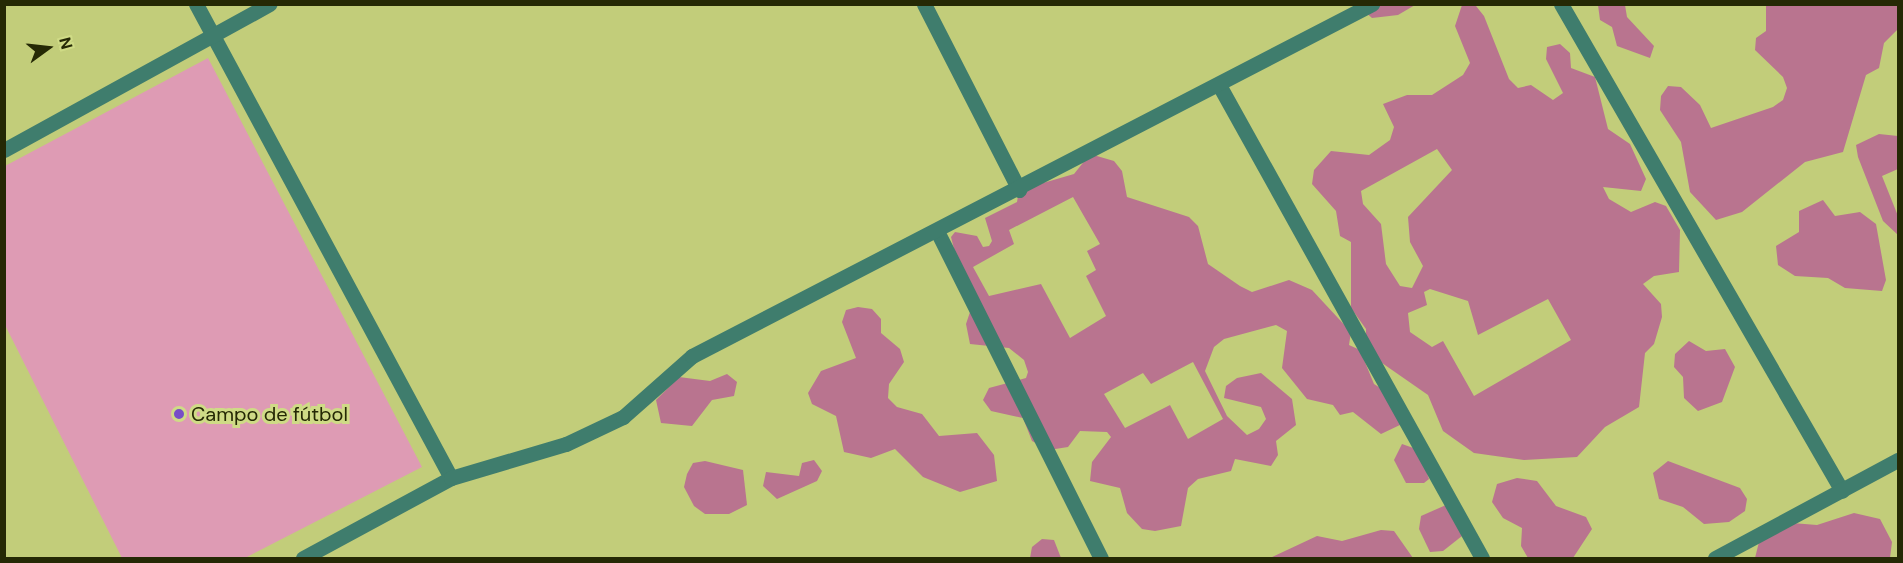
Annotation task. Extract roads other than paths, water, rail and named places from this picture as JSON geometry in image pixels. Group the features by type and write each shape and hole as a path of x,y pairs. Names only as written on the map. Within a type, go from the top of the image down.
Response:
{"street":[{"path":"196,4 451,478"},
{"path":"4,150 270,4"},
{"path":"924,4 1019,190"},
{"path":"313,556 451,478 566,444 623,417 692,356 938,233 1372,4"},
{"path":"1561,4 1842,491"},
{"path":"1219,85 1482,558"},
{"path":"938,233 1101,558"},
{"path":"1715,558 1899,460"}],"place":[{"name":"Campo de fútbol","path":"179,414"}]}
